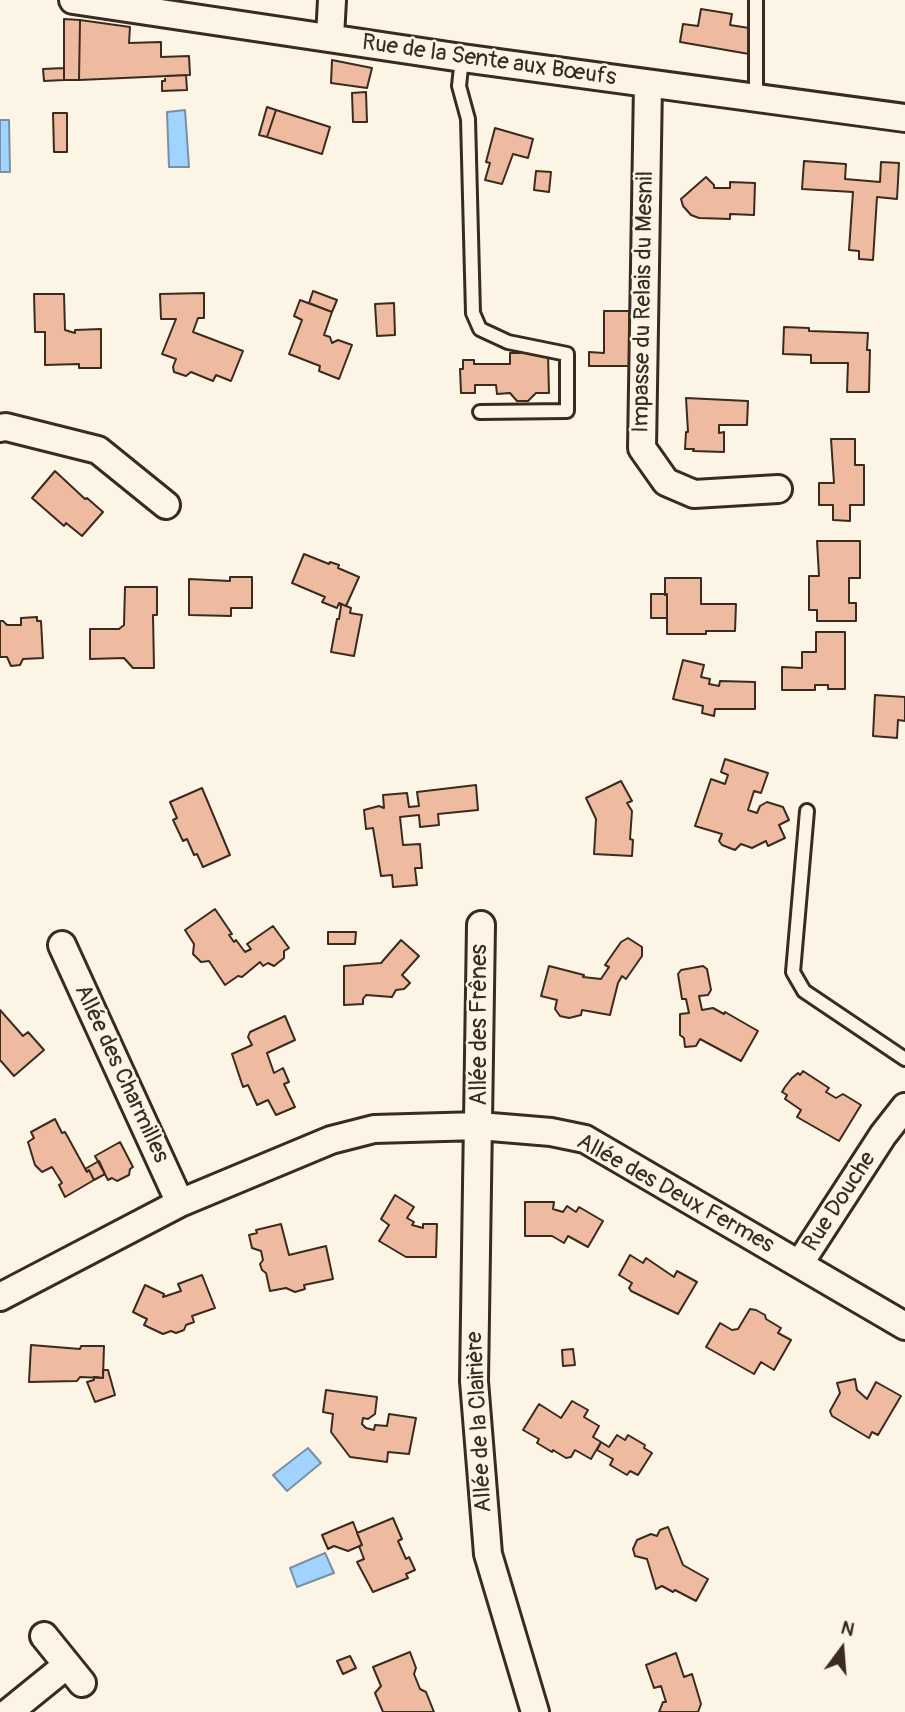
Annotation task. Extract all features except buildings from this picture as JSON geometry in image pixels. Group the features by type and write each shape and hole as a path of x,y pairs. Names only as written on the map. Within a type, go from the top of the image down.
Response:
{"street":[{"name":"Rue de la Sente aux Bœufs","path":"73,0 462,58 905,118"},
{"path":"330,37 332,0"},
{"name":"Impasse du Relais du Mesnil","path":"648,84 642,448 666,482 694,494 778,489"},
{"path":"0,428 98,450 166,505"},
{"name":"Allée des Frênes","path":"479,1126 481,925"},
{"name":"Allée des Charmilles","path":"62,945 180,1203"},
{"name":"Rue Douche","path":"800,1263 883,1135 905,1107"},
{"name":"Allée des Deux Fermes","path":"0,1297 180,1203 331,1140 374,1129 479,1126 551,1132 585,1139 905,1326"},
{"name":"Allée de la Clairière","path":"479,1126 474,1381 488,1554 534,1712"},
{"path":"9,1712 74,1674 44,1636"}],"lane":[{"path":"756,0 756,98"},
{"path":"462,58 459,86 468,119 473,313 480,329 508,342 567,354 567,411 480,412"},
{"path":"807,811 793,972 804,991 905,1059"}],"water":[{"path":"185,110 189,167 169,167 167,112"},
{"path":"0,120 9,120 10,172 0,172"},
{"path":"308,1448 321,1463 287,1491 273,1475"},
{"path":"325,1553 334,1573 297,1587 290,1568"}]}
